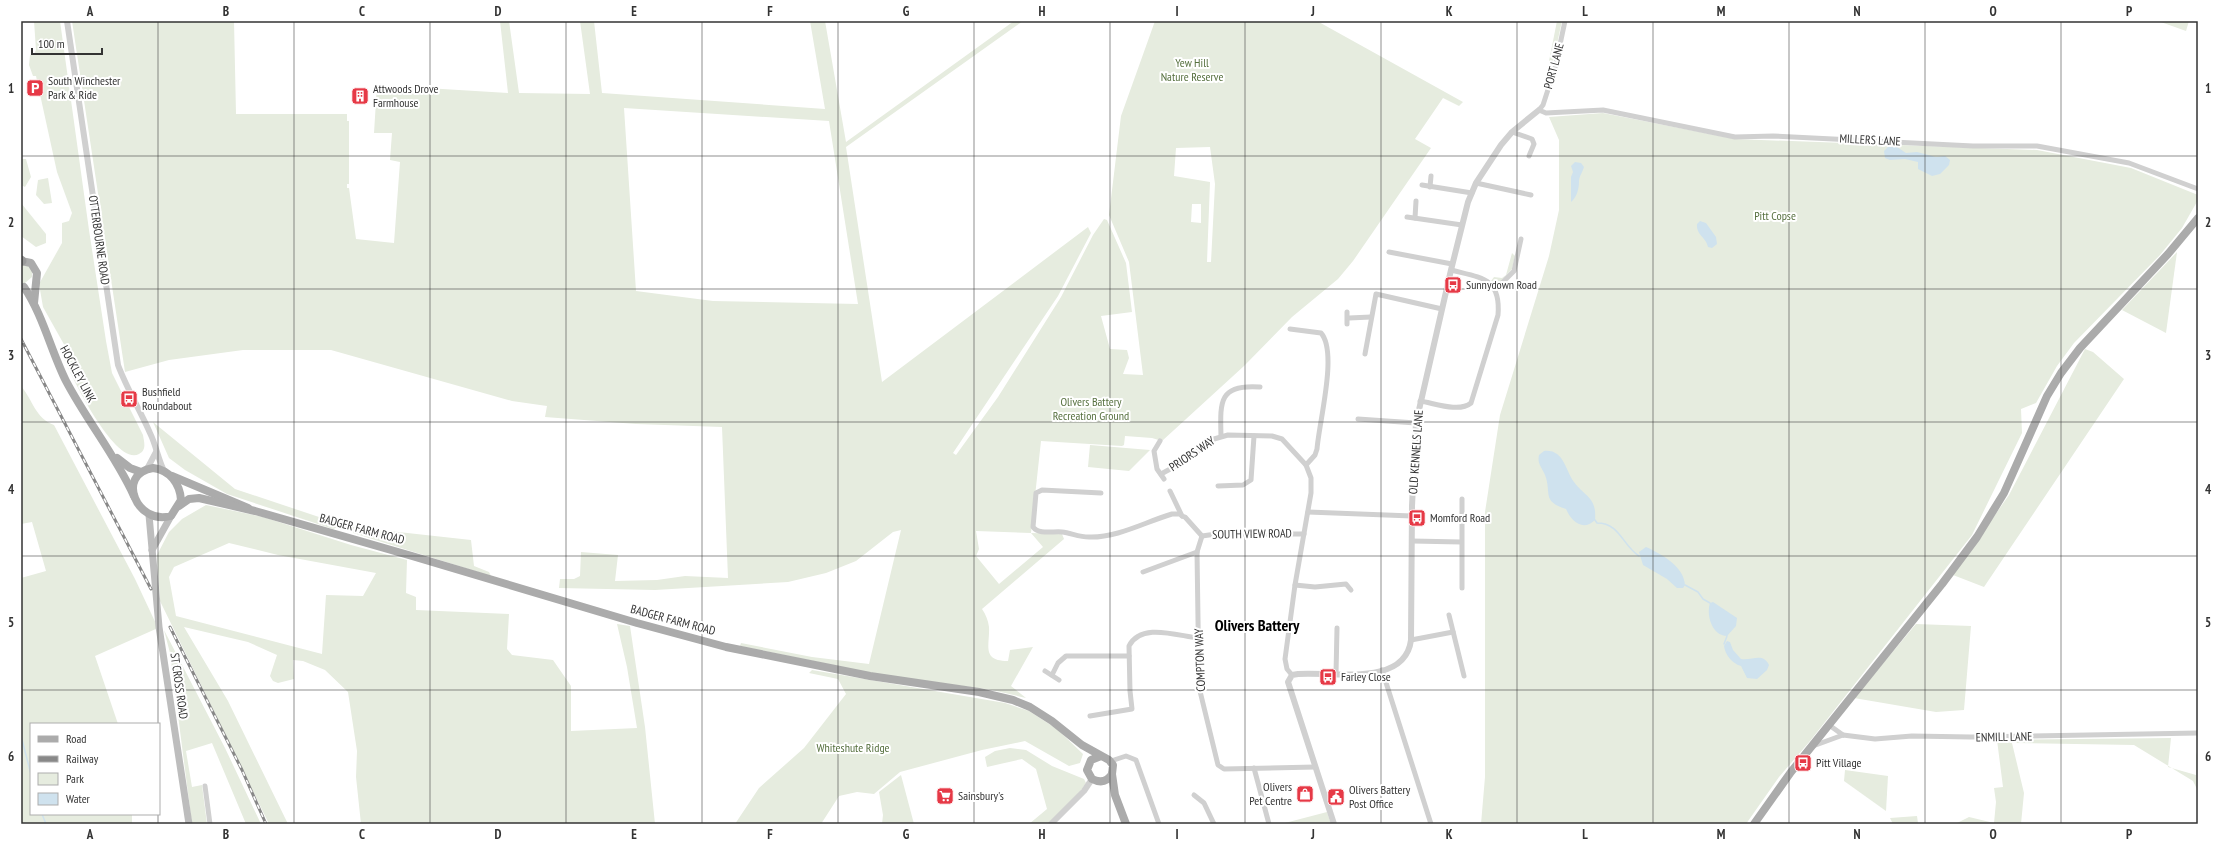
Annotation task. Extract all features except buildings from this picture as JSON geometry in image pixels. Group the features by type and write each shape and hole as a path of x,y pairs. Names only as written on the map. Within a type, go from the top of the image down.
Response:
{"main road":[{"path":"1754,824 1812,746 1942,584 1977,536 2004,493 2047,396 2061,373 2080,348 2168,254 2198,218"},
{"path":"21,260 34,265 37,273 36,280 31,285 22,287"},
{"name":"HOCKLEY LINK","path":"34,304 36,280"},
{"name":"HOCKLEY LINK","path":"22,287 34,304 51,349 67,382 110,451 134,496"},
{"name":"HOCKLEY LINK","path":"110,451 123,464 144,471"},
{"path":"152,550 163,527 179,506 181,500 180,490 166,473 158,469 144,471 134,482 134,496 142,509 148,515 161,518 171,516"},
{"name":"BADGER FARM ROAD","path":"166,473 254,511"},
{"name":"BADGER FARM ROAD","path":"179,506 190,500 199,498 254,511 637,623 726,647 870,676 979,692 1013,700 1043,715 1082,745 1101,756"},
{"name":"ST CROSS ROAD","path":"148,515 151,526 159,628 189,824"},
{"path":"1082,745 1089,775 1092,779 1105,781 1115,795"},
{"path":"1088,766 1091,760 1101,756 1111,761 1115,795 1126,824"},
{"path":"1105,781 1112,774"}],"street":[{"name":"OTTERBOURNE ROAD","path":"67,21 118,365 125,385 150,433 156,452 166,473"},
{"name":"PORT LANE","path":"1539,110 1543,105 1555,68 1565,21"},
{"name":"OLD KENNELS LANE","path":"1292,675 1366,674 1391,668 1402,661 1408,653 1411,640 1412,516 1416,423 1462,225 1476,183 1496,153 1512,132 1539,110"},
{"name":"MILLERS LANE","path":"1539,110 1559,114 1603,110 1735,137 1773,136 1973,146 2038,146 2129,163 2198,189"},
{"path":"1512,132 1532,140 1534,144 1529,156"},
{"path":"1430,186 1431,176"},
{"path":"1476,183 1531,195"},
{"path":"1422,185 1472,193"},
{"path":"1415,218 1416,201"},
{"path":"1407,217 1462,225"},
{"path":"1496,289 1514,271 1521,239"},
{"path":"1389,252 1452,267 1485,281 1496,289 1499,300 1498,315 1472,403 1468,406 1457,407 1420,401"},
{"path":"1365,354 1376,294 1442,308"},
{"path":"1347,324 1348,315 1371,316"},
{"path":"1290,329 1321,333 1324,337 1329,353 1329,364 1317,449 1315,455 1306,465 1312,484 1295,585 1285,660 1287,668 1292,675 1288,682 1289,687 1334,824"},
{"path":"1221,436 1222,403 1227,393 1238,387 1260,387"},
{"path":"1358,419 1416,423"},
{"name":"PRIORS WAY","path":"1160,441 1154,451 1156,465 1163,477 1221,436 1254,436 1282,439 1306,465"},
{"path":"1218,486 1243,485 1251,480 1254,436"},
{"path":"144,471 156,452"},
{"path":"1101,493 1042,490 1036,492 1033,528 1040,532 1090,537 1103,536 1172,514 1180,514 1185,516 1202,536"},
{"path":"1170,491 1182,516"},
{"path":"1462,499 1462,588"},
{"path":"1308,512 1412,516"},
{"name":"SOUTH VIEW ROAD","path":"1202,536 1216,534 1304,534"},
{"name":"COMPTON WAY","path":"1202,536 1197,552 1199,687 1218,765 1224,769 1315,767"},
{"path":"1412,541 1461,542"},
{"path":"1143,572 1197,552"},
{"path":"1346,584 1350,578"},
{"path":"1295,585 1316,586 1346,584"},
{"path":"1346,584 1351,590"},
{"path":"1449,615 1464,676"},
{"path":"1336,674 1337,628"},
{"path":"1411,640 1453,632"},
{"path":"1090,716 1132,709 1129,646 1132,640 1139,635 1172,633 1198,638"},
{"path":"1052,675 1061,660 1066,656 1129,656"},
{"path":"1382,670 1430,824"},
{"path":"1045,671 1059,680"},
{"path":"1829,725 1843,736"},
{"name":"ENMILL LANE","path":"1812,746 1843,736 1875,739 1912,736 1971,737 2198,733"},
{"path":"1111,761 1126,756 1136,760 1159,824"},
{"path":"1254,768 1269,824"},
{"path":"1051,824 1084,792 1092,779"},
{"path":"205,786 210,824"},
{"path":"1194,795 1204,803 1214,824"}],"green space":[{"path":"34,21 60,21 106,341 112,373 143,435 144,448 139,454 129,454 118,447 95,417 74,381 63,356 66,348 43,307 39,284 62,243 62,223 69,221 72,213 57,172 36,76 33,76 29,65 30,55 34,54 36,50"},
{"path":"72,21 234,21 236,114 347,114 347,121 349,121 349,184 347,184 347,188 349,188 356,239 394,243 400,162 390,160 392,133 374,133 377,85 508,93 500,21 509,21 519,93 590,94 580,21 594,21 602,93 825,109 810,21 825,21 846,142 1014,21 1023,21 846,147 882,382 1088,227 1091,233 1058,296 953,453 956,455 998,397 1061,297 1093,235 1104,219 1107,220 1126,263 1132,312 1101,316 1110,349 1127,350 1129,358 1123,374 1143,375 1129,262 1109,215 1121,116 1155,21 1317,21 1463,102 1459,106 1443,98 1415,139 1431,148 1353,261 1338,279 1292,317 1244,366 1162,441 1152,438 1125,436 1124,445 1122,446 1041,441 1031,533 1062,534 1064,539 982,609 987,618 989,627 989,651 990,655 994,658 1008,661 1010,650 1033,647 1011,686 1026,698 992,690 877,674 740,646 741,643 812,657 869,664 901,530 893,532 856,561 826,573 788,582 655,590 559,588 560,579 574,579 580,576 581,552 618,555 615,581 657,580 685,576 728,578 722,427 636,424 545,417 547,406 512,401 331,350 243,350 169,360 125,372","holes":["624,108 829,121 858,304 713,301 636,291","1210,147 1215,184 1211,262 1207,262 1210,182 1174,176 1176,148","1192,204 1201,204 1201,223 1191,222","976,531 1031,533 1043,547 999,584 976,556 979,549"]},
{"path":"1557,21 1562,21 1553,62 1549,61"},
{"path":"2158,21 2189,21 2186,31"},
{"name":"Pitt Copse","path":"1603,113 1735,139 2037,150 2131,168 2198,195 2198,200 2182,228 2160,255 2074,343 2057,366 2036,403 2021,409 2022,433 1972,535 1810,741 1779,777 1746,824 1481,824 1485,777 1485,512 1500,415 1549,256 1559,210 1559,140 1549,117"},
{"path":"21,157 22,159 26,159 31,177 25,187 21,185"},
{"path":"48,178 52,203 44,204 36,195 38,180"},
{"path":"21,203 46,234 46,243 36,247 21,236"},
{"path":"2177,252 2166,333 2122,310"},
{"path":"1512,253 1515,256 1512,269 1498,284 1493,283 1491,281 1494,277 1502,278 1506,275"},
{"path":"21,264 28,265 32,271 32,277 25,283 21,283"},
{"path":"2085,349 2093,352 2124,379 1984,587 1953,575 2009,495"},
{"path":"21,386 38,413 54,425 135,579 158,628 95,656 118,723 30,723 30,815 132,815 132,824 21,823 21,578 46,571 32,522 21,524"},
{"path":"153,422 235,489 343,525 333,529 227,494 185,470 169,458"},
{"path":"1090,445 1150,450 1129,471 1088,467"},
{"path":"206,505 263,517 351,545 407,560 406,593 416,597 416,610 509,614 507,649 512,655 553,660 571,686 571,731 637,728 627,667 617,624 630,626 645,727 655,824 361,824 356,777 357,751 348,692 325,670 303,661 293,660 294,679 278,683 273,681 270,676 277,655 248,642 184,627 228,701 288,824 269,824 160,601 157,555 169,532 182,519","holes":["229,543 278,555 376,573 363,596 326,595 322,654 176,616 169,577 174,567"]},
{"path":"353,527 471,540 474,566 489,572 491,576 353,533"},
{"path":"1916,624 1971,626 1964,710 1936,712 1854,698"},
{"path":"164,630 225,748 261,824 246,824 212,743 186,751 192,787 202,785 207,824 192,824 170,653"},
{"name":"Whiteshute Ridge","path":"812,670 1005,703 1029,711 1057,729 1083,754 1080,763 1069,766 1025,741 982,750 900,772 874,794 857,792 839,796 821,824 735,824 759,788 804,748 846,694 838,679 809,673"},
{"path":"2171,738 2168,766 2134,745 2012,743 2024,793 2021,824 1955,824 1969,817 1994,823 1996,802 1994,788 2003,787 1997,740"},
{"path":"1010,748 1026,750 1052,766 1084,779 1086,783 1079,793 1048,824 1029,824 1047,809 1036,769 1022,759 987,767 985,757 995,751"},
{"path":"2196,752 2198,758 2198,791 2193,781 2172,768 2196,775"},
{"path":"1845,770 1888,776 1886,811 1844,781"},
{"path":"901,775 914,824 882,824 883,815 879,792"},
{"path":"1327,812 1331,824 1281,824"},
{"path":"1917,816 1918,823 1928,824 1893,824 1890,818"}],"water":[{"path":"1888,147 1897,147 1906,153 1917,152 1936,157 1945,156 1950,160 1949,165 1940,174 1932,176 1918,169 1918,162 1905,159 1890,160 1885,158 1884,151"},
{"path":"1575,162 1581,163 1584,167 1579,179 1577,193 1571,202 1571,177 1573,172 1571,166"},
{"path":"1700,221 1706,223 1716,237 1717,244 1712,248 1708,247 1698,231 1697,224"},
{"path":"1544,451 1551,451 1560,457 1574,482 1592,502 1595,512 1595,520 1591,523 1586,525 1578,524 1574,521 1566,509 1553,503 1550,499 1547,481 1539,461 1539,455"},
{"path":"1646,547 1665,557 1676,566 1684,578 1685,585 1683,588 1677,588 1667,579 1643,565 1639,552"},
{"path":"1713,602 1737,618 1736,626 1727,636 1717,633 1711,624 1709,608 1710,603"},
{"path":"1727,641 1730,642 1733,650 1741,659 1760,658 1767,661 1769,665 1767,670 1757,679 1747,678 1741,666 1732,661 1726,653 1724,646"}],"waterway":[{"path":"1595,520 1597,523 1605,524 1616,531 1628,546 1639,556"},
{"path":"1685,585 1698,592 1703,599 1710,603"},
{"path":"1724,644 1727,636"},
{"path":"21,736 30,770"},
{"path":"42,815 46,824"}],"railway":[{"path":"21,339 151,589"},
{"path":"170,627 242,770 266,824"}],"place":[{"name":"South Winchester Park & Ride","path":"35,88"},
{"name":"Attwoods Drove Farmhouse","path":"360,96"},
{"name":"Sunnydown Road","path":"1453,285"},
{"name":"Bushfield Roundabout","path":"129,399"},
{"name":"Momford Road","path":"1417,518"},
{"name":"Farley Close","path":"1328,677"},
{"name":"Pitt Village","path":"1803,763"},
{"name":"Olivers Pet Centre","path":"1305,794"},
{"name":"Sainsbury's","path":"945,796"},
{"name":"Olivers Battery Post Office","path":"1336,797"}],"district":[{"name":"Olivers Battery","path":"1257,625"}],"park label":[{"name":"Yew Hill Nature Reserve","path":"1192,70"},
{"name":"Olivers Battery Recreation Ground","path":"1091,409"}]}
